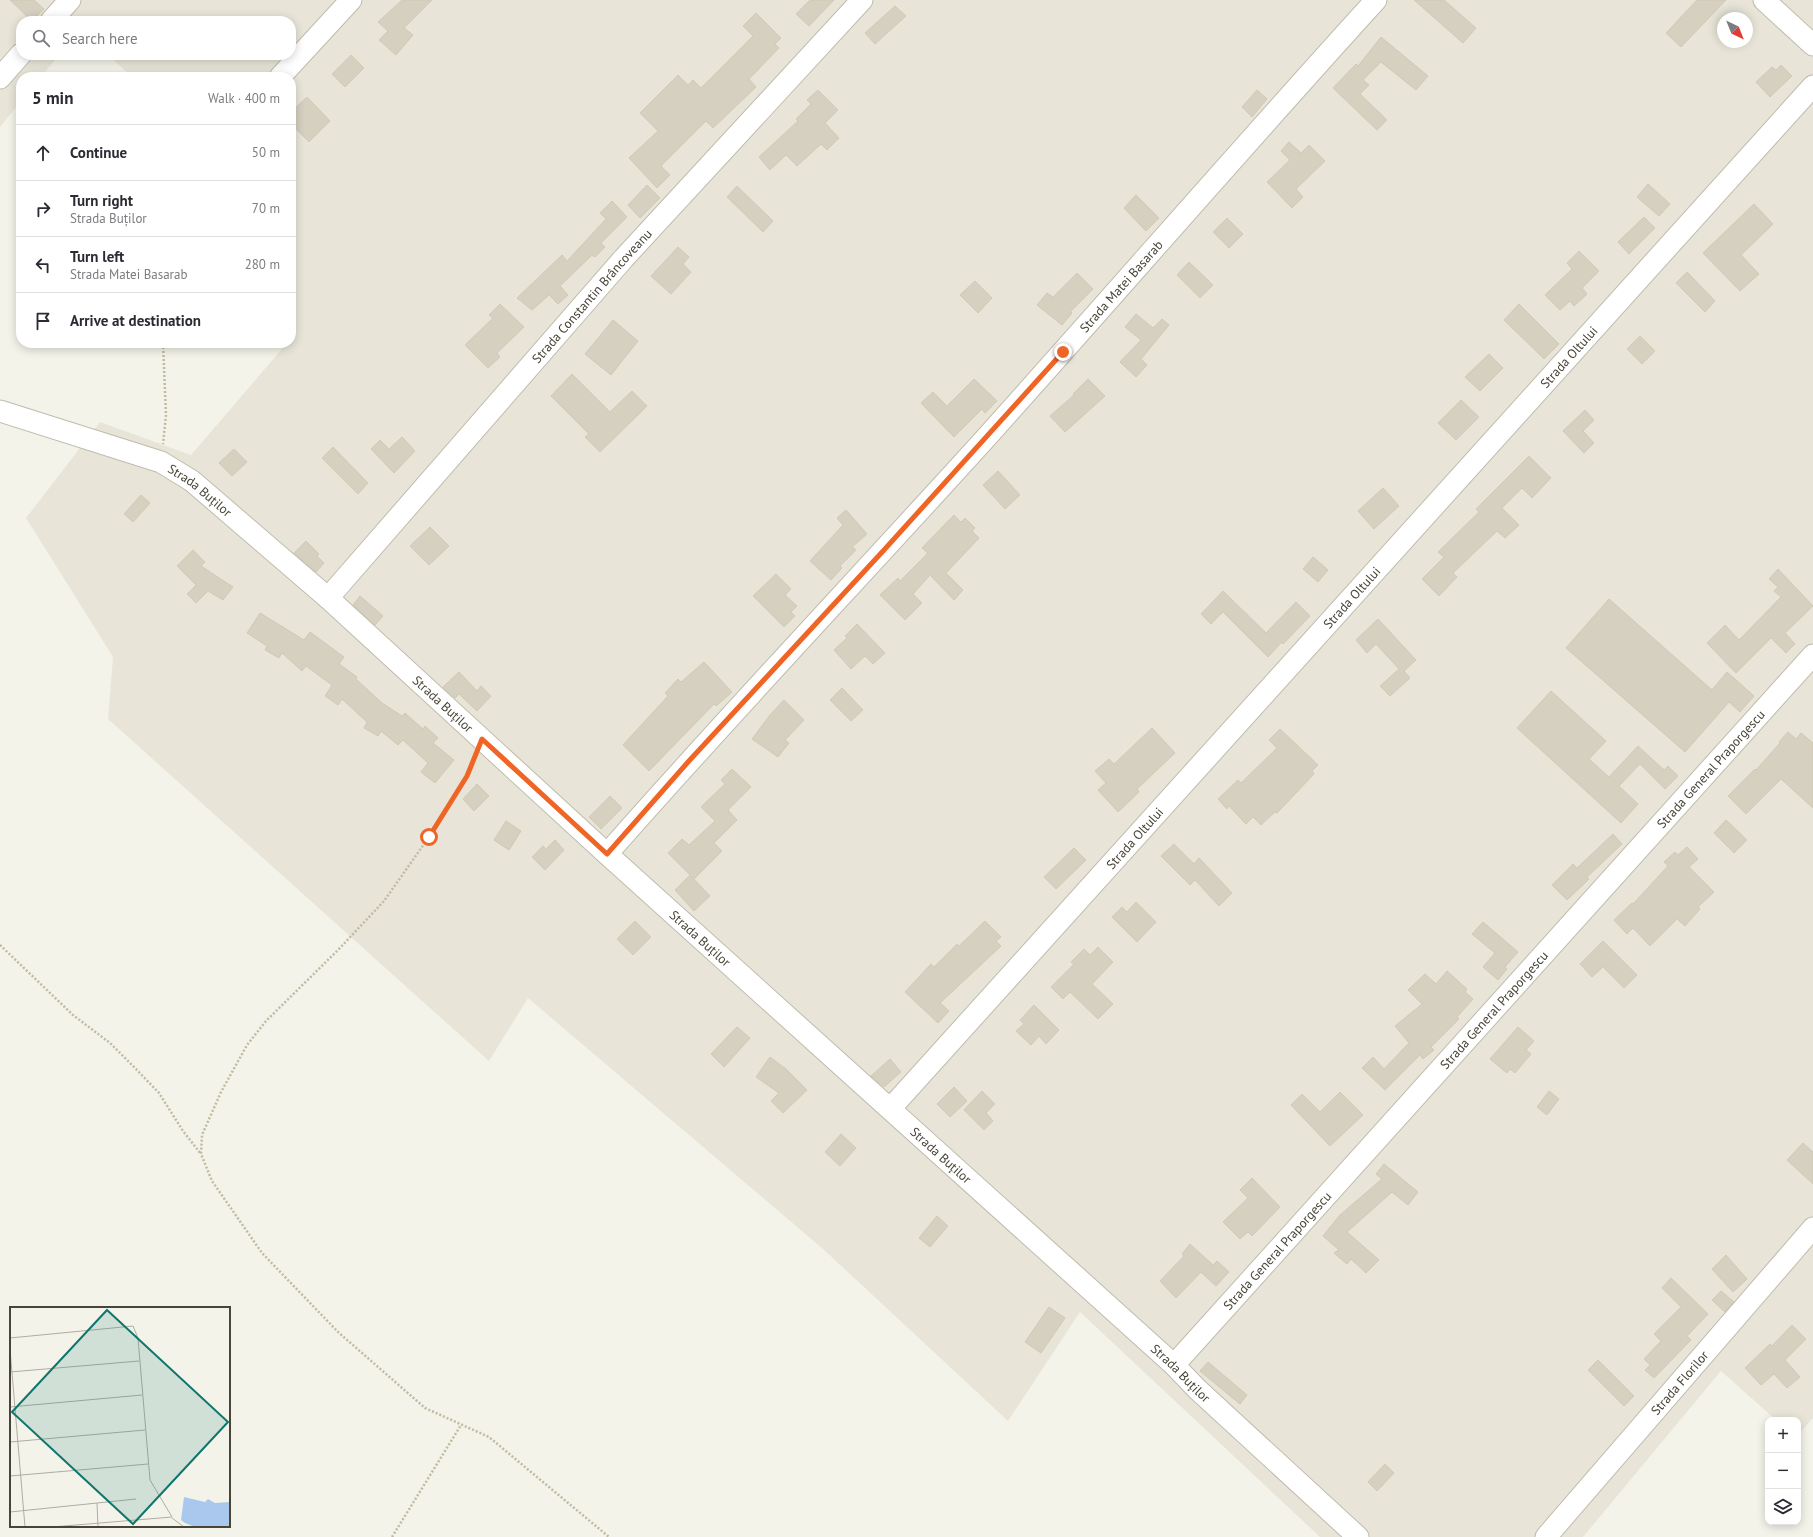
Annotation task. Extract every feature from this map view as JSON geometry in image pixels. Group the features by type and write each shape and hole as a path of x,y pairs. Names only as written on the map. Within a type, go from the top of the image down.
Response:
{"street":[{"path":"56,16 70,0"},
{"path":"296,60 351,0"},
{"name":"Strada Constantin Brâncoveanu","path":"328,598 624,258 862,0"},
{"name":"Strada Matei Basarab","path":"607,854 688,762 884,550 1063,352 1287,97 1376,0"},
{"path":"1764,0 1813,45"},
{"path":"0,78 16,60"},
{"path":"285,72 296,60"},
{"name":"Strada Oltului","path":"890,1110 1813,86"},
{"name":"Strada Buților","path":"0,411 161,462 192,481 328,598 607,854 1174,1365 1197,1389 1358,1537"},
{"name":"Strada General Praporgescu","path":"1174,1365 1813,655"},
{"name":"Strada Florilor","path":"1546,1537 1813,1228"}],"path":[{"path":"161,462 166,415 163,348"},
{"path":"201,1154 202,1135 221,1092 248,1045 266,1021 333,956 384,901 429,837 467,776 482,739"},
{"path":"0,945 73,1015 110,1043 159,1093 183,1131 201,1154 212,1181 262,1253 332,1327 425,1408 490,1437 609,1537"},
{"path":"392,1537 462,1425"}],"shaded area":[{"path":"0,0 1813,0 1813,1418 1801,1432 1801,1417 1773,1417 1721,1371 1583,1537 1320,1537 1080,1312 1008,1421 823,1249 528,998 489,1061 108,719 113,657 26,518 100,422 191,455 283,348 296,348 296,72 127,72 113,60 296,60 296,16 16,16 16,60 55,60 45,72 16,72 16,107 0,127"}],"building":[{"path":"10,0 34,0 44,9 37,16 27,16"},
{"path":"402,0 432,0 404,28 413,35 396,55 379,40 388,31 378,22"},
{"path":"810,0 834,0 809,26 796,14"},
{"path":"1414,0 1444,0 1476,28 1463,43"},
{"path":"1697,0 1726,0 1681,47 1666,33"},
{"path":"895,6 906,16 875,44 865,33"},
{"path":"756,13 781,38 775,44 779,48 749,79 756,87 713,128 706,121 661,166 670,175 657,188 629,158 658,131 640,113 678,75 688,85 693,80 701,88 753,36 743,26"},
{"path":"1381,37 1428,76 1416,90 1381,62 1363,80 1369,85 1360,94 1387,120 1377,130 1333,88 1356,64 1358,66"},
{"path":"351,55 364,68 345,87 332,74"},
{"path":"1781,65 1792,76 1770,97 1756,82 1772,67 1776,70"},
{"path":"818,90 838,110 825,123 839,138 827,150 821,144 797,166 786,155 770,170 759,157 798,121 796,119 811,104 807,100"},
{"path":"1257,90 1267,99 1252,117 1242,107"},
{"path":"307,97 330,121 309,142 296,129 296,107"},
{"path":"1289,142 1301,153 1309,145 1325,161 1296,189 1303,197 1292,208 1267,182 1290,160 1281,151"},
{"path":"1648,184 1670,204 1659,216 1637,197"},
{"path":"647,185 660,198 640,218 628,205"},
{"path":"737,186 773,221 763,232 727,197"},
{"path":"1136,195 1159,218 1146,231 1124,208"},
{"path":"612,201 627,217 601,243 605,247 595,257 592,255 560,286 568,295 558,304 549,295 532,310 517,298 562,255 567,261 606,219 600,213"},
{"path":"1754,204 1773,224 1741,255 1759,274 1740,291 1703,253"},
{"path":"1644,217 1655,228 1629,254 1618,242"},
{"path":"1227,218 1243,234 1229,248 1213,232"},
{"path":"678,247 689,257 683,264 691,272 671,294 651,276"},
{"path":"1579,251 1599,271 1582,288 1587,294 1574,306 1570,301 1560,310 1545,295 1572,269 1567,263"},
{"path":"1189,262 1213,285 1200,298 1177,275"},
{"path":"1687,272 1715,301 1705,312 1676,283"},
{"path":"1077,273 1093,289 1070,312 1072,313 1062,325 1037,305 1047,293 1053,297"},
{"path":"975,281 992,298 978,313 960,295"},
{"path":"500,304 524,327 497,353 500,357 488,368 465,345 493,318 489,315"},
{"path":"1519,304 1559,344 1544,359 1504,320"},
{"path":"1136,314 1153,328 1162,319 1169,325 1141,359 1147,365 1136,377 1120,362 1141,340 1125,327"},
{"path":"613,320 638,341 611,375 585,354"},
{"path":"1640,336 1655,351 1642,364 1627,349"},
{"path":"1489,354 1503,368 1480,391 1465,377"},
{"path":"572,374 610,412 632,391 647,406 600,452 585,437 589,434 551,396"},
{"path":"974,379 997,401 985,413 982,409 954,437 921,403 933,392 947,406"},
{"path":"1088,379 1105,396 1065,432 1050,416 1074,395 1073,394"},
{"path":"1461,400 1479,417 1456,440 1438,423"},
{"path":"1585,410 1594,420 1583,431 1594,443 1584,453 1563,431"},
{"path":"402,437 415,451 394,473 371,449 380,440 389,449"},
{"path":"333,447 368,483 358,494 322,458"},
{"path":"234,449 247,462 232,476 219,463"},
{"path":"1529,456 1551,478 1532,498 1522,488 1502,508 1519,525 1505,538 1497,531 1453,573 1457,577 1439,596 1422,579 1444,557 1438,552 1479,512 1476,509"},
{"path":"998,471 1020,495 1005,509 983,485"},
{"path":"1383,488 1399,506 1374,529 1358,511"},
{"path":"141,495 150,503 133,522 124,514"},
{"path":"846,510 867,534 852,547 856,550 840,566 842,568 831,580 810,561 843,525 837,518"},
{"path":"954,515 961,522 965,518 975,528 972,531 979,538 946,573 963,590 954,600 930,575 913,594 922,603 905,620 880,595 898,578 900,581 928,553 922,548"},
{"path":"430,527 449,546 429,565 410,546"},
{"path":"306,541 319,554 317,556 324,563 316,572 294,553"},
{"path":"193,550 205,562 201,566 233,587 223,600 208,591 196,603 187,594 196,585 177,566"},
{"path":"1313,557 1328,570 1318,582 1303,569"},
{"path":"1778,569 1813,606 1785,633 1795,644 1786,653 1771,638 1736,673 1707,643 1725,625 1739,640 1781,597 1774,591 1778,587 1769,579"},
{"path":"776,574 791,589 785,595 797,606 791,612 795,616 784,627 753,596"},
{"path":"1223,591 1266,633 1296,602 1310,616 1268,657 1223,612 1211,624 1201,614"},
{"path":"360,596 383,616 375,625 353,605"},
{"path":"1609,599 1712,690 1727,672 1754,696 1740,712 1729,702 1685,752 1566,648"},
{"path":"260,613 304,640 310,632 344,657 339,664 357,677 356,679 382,703 402,716 405,713 423,729 425,726 438,738 433,743 454,760 435,783 421,772 428,763 403,740 398,745 381,731 378,736 364,728 367,722 342,699 338,705 325,696 332,685 306,666 302,671 282,653 279,658 265,650 267,646 247,633"},
{"path":"1378,619 1416,660 1404,671 1410,678 1390,696 1380,686 1399,669 1376,644 1367,653 1356,640"},
{"path":"857,624 885,653 873,664 865,656 851,669 834,650 847,638 845,636"},
{"path":"704,662 732,692 716,706 714,704 649,771 623,745 668,696 665,693 678,679 681,682"},
{"path":"459,672 477,691 481,686 491,696 477,711 459,694 455,698 443,687"},
{"path":"842,688 863,710 851,721 830,700"},
{"path":"1551,691 1606,741 1589,759 1609,777 1638,746 1664,770 1668,766 1678,776 1665,789 1640,764 1619,786 1638,804 1621,823 1517,728"},
{"path":"784,700 804,720 785,740 789,743 778,757 752,739 770,715"},
{"path":"1152,728 1175,753 1137,789 1139,792 1118,812 1098,790 1106,783 1095,771 1109,759 1114,764"},
{"path":"1280,729 1318,765 1312,771 1314,774 1277,813 1275,812 1261,825 1253,817 1246,824 1229,806 1227,809 1218,799 1238,780 1241,783 1277,748 1269,740"},
{"path":"1788,732 1796,739 1801,733 1813,743 1813,808 1781,779 1746,814 1728,796 1755,769 1756,770"},
{"path":"732,769 751,787 728,810 737,820 714,843 722,851 694,879 691,876 710,896 694,911 675,890 690,875 668,853 682,839 689,845 715,821 701,807 725,784 721,780"},
{"path":"477,784 489,796 474,811 463,799"},
{"path":"610,796 622,808 601,829 589,817"},
{"path":"1726,820 1747,840 1734,853 1714,833"},
{"path":"506,821 521,831 509,850 494,840"},
{"path":"1613,834 1622,844 1587,877 1589,879 1567,900 1552,885 1573,864 1577,868"},
{"path":"555,840 564,850 545,870 532,857 543,846 546,849"},
{"path":"1174,844 1194,864 1199,858 1232,893 1219,906 1195,880 1190,885 1161,856"},
{"path":"1687,847 1698,859 1689,867 1714,892 1698,907 1700,909 1685,926 1677,919 1650,946 1633,928 1627,934 1614,920 1632,903 1633,904 1668,866 1664,862 1675,852 1678,855"},
{"path":"1074,848 1086,860 1056,889 1044,877"},
{"path":"1136,902 1156,922 1137,942 1112,917 1122,907 1127,912"},
{"path":"635,921 651,937 633,955 617,939"},
{"path":"985,921 1001,937 996,941 1001,946 940,1003 949,1011 938,1023 905,992 931,964 934,967 957,944 959,946"},
{"path":"1483,922 1518,952 1505,967 1507,969 1498,980 1483,967 1495,953 1472,934"},
{"path":"1603,941 1637,975 1624,988 1603,967 1592,977 1580,964"},
{"path":"1098,947 1113,962 1092,984 1113,1004 1098,1019 1070,992 1063,999 1051,987 1074,964 1071,962 1084,949 1090,955"},
{"path":"1447,971 1467,989 1465,992 1473,999 1457,1017 1459,1019 1431,1047 1434,1050 1423,1059 1420,1055 1385,1090 1362,1068 1373,1057 1384,1069 1409,1043 1395,1026 1422,1004 1408,990 1425,974 1436,984"},
{"path":"1034,1005 1059,1030 1046,1044 1039,1036 1031,1045 1016,1031 1024,1024 1020,1020"},
{"path":"737,1027 750,1038 724,1067 711,1054"},
{"path":"1518,1027 1534,1041 1526,1050 1531,1054 1515,1073 1510,1069 1507,1073 1490,1059"},
{"path":"770,1057 786,1069 807,1090 783,1113 771,1101 779,1093 756,1077"},
{"path":"890,1059 901,1072 884,1087 871,1076"},
{"path":"954,1087 967,1101 950,1117 937,1104"},
{"path":"982,1091 995,1104 986,1113 993,1121 984,1130 964,1110"},
{"path":"1549,1091 1559,1099 1547,1115 1537,1107"},
{"path":"1340,1092 1363,1115 1330,1146 1291,1105 1302,1094 1320,1112"},
{"path":"841,1134 856,1148 840,1166 825,1152"},
{"path":"1803,1143 1813,1152 1813,1184 1787,1160"},
{"path":"1384,1164 1418,1192 1408,1205 1392,1192 1347,1232 1379,1260 1366,1273 1351,1259 1347,1264 1334,1253 1339,1250 1323,1236 1340,1215 1382,1179 1376,1174"},
{"path":"1252,1178 1280,1207 1252,1236 1248,1232 1240,1239 1223,1222 1248,1198 1240,1190"},
{"path":"937,1216 948,1226 930,1247 919,1238"},
{"path":"1190,1244 1213,1265 1217,1261 1229,1272 1216,1286 1201,1272 1176,1298 1160,1281 1184,1256 1182,1254"},
{"path":"1726,1255 1747,1279 1733,1292 1712,1269"},
{"path":"1671,1278 1708,1314 1687,1336 1691,1340 1654,1378 1645,1370 1650,1365 1644,1359 1661,1341 1654,1334 1681,1307 1662,1288"},
{"path":"1721,1291 1734,1302 1725,1312 1712,1300"},
{"path":"1049,1307 1065,1318 1041,1353 1025,1342"},
{"path":"1792,1325 1806,1339 1785,1360 1800,1377 1787,1388 1774,1374 1761,1385 1745,1368 1770,1344 1772,1346"},
{"path":"1598,1360 1634,1396 1624,1406 1588,1370"},
{"path":"1208,1362 1247,1395 1240,1404 1200,1371"},
{"path":"1385,1464 1394,1473 1377,1491 1368,1482"}],"route":[{"path":"429,837 467,776 482,739 607,854 688,762 884,550 1063,352"}]}
